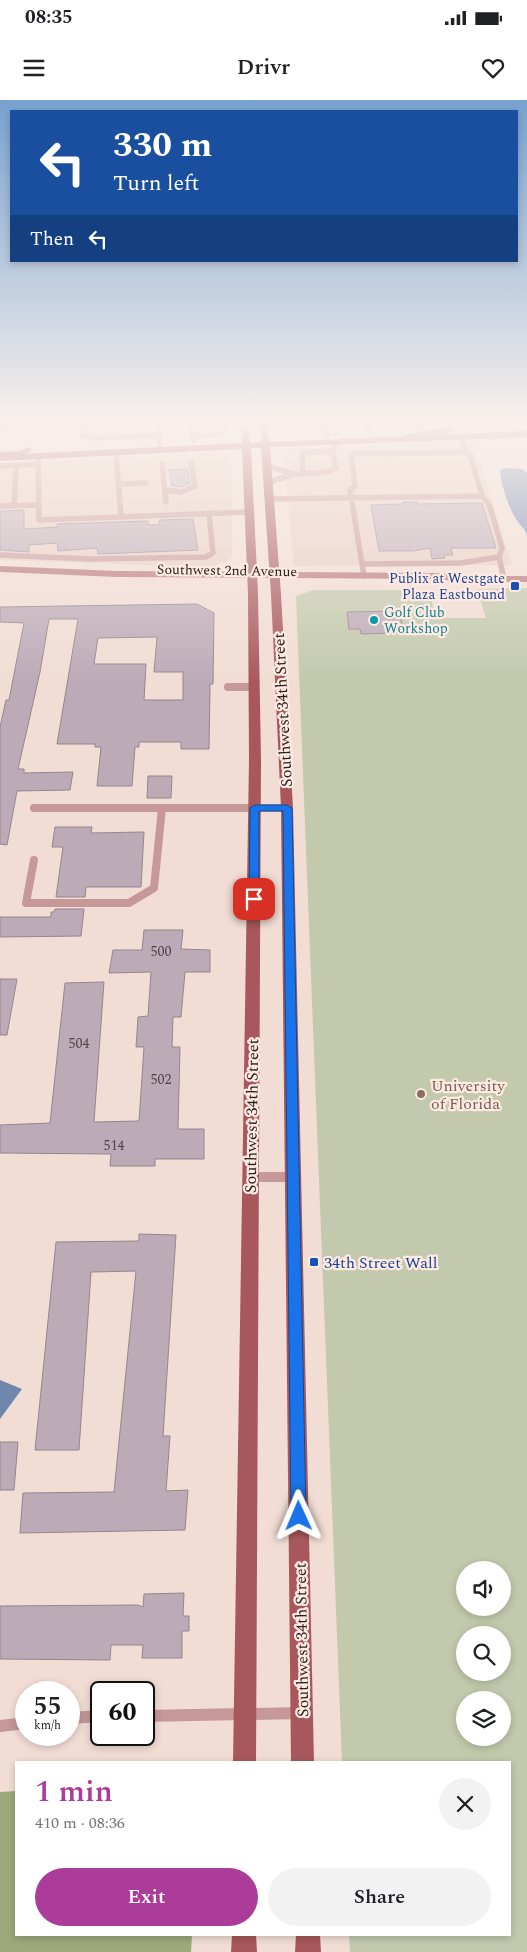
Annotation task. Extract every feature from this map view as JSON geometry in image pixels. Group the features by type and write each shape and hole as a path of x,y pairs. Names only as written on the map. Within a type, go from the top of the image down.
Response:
{"main road":[{"name":"Southwest 34th Street","path":"244,1761 255,687 253,580 249,508"},
{"name":"Southwest 34th Street","path":"270,508 287,808 303,1761"},
{"name":"Southwest 2nd Avenue","path":"0,569 154,574 253,580"},
{"name":"Southwest 2nd Avenue","path":"275,580 364,576 443,576 454,579 527,578"},
{"name":"Southwest 2nd Avenue","path":"0,577 443,583 454,579"},
{"path":"244,1936 244,1952"},
{"path":"308,1936 308,1952"}],"lane":[{"path":"38,508 39,520 249,512"},
{"path":"120,508 121,517"},
{"path":"353,508 364,576"},
{"path":"490,508 502,548 499,556 504,579"},
{"path":"0,555 90,560 206,558 213,553 209,513"},
{"path":"362,564 460,563 499,556"},
{"path":"154,574 156,559"},
{"path":"228,687 255,687"},
{"path":"34,808 287,808"},
{"path":"34,860 26,903 129,903 154,888 162,808"},
{"path":"251,1177 293,1177"},
{"path":"155,1716 302,1713"},
{"path":"0,1726 15,1724"}],"shaded area":[{"path":"0,508 232,508 232,557 226,562 206,567 0,560"},
{"path":"288,508 494,508 512,565 294,566"}],"green space":[{"name":"University of Florida","path":"527,588 527,1952 350,1952 349,1936 511,1936 511,1761 342,1761 296,596 313,590 429,590 436,618 486,618 477,589"},
{"path":"15,1791 15,1936 192,1936 191,1952 0,1952 0,1792"}],"water":[{"path":"511,508 527,508 527,535 518,522"},
{"path":"0,1380 22,1389 0,1419"}],"building":[{"path":"372,508 484,508 496,548 451,548 453,555 444,555 445,558 432,559 430,548 413,551 379,551"},
{"path":"24,510 24,529 58,527 57,524 148,521 148,525 159,525 160,520 193,519 198,550 98,554 97,548 58,551 57,543 29,545 29,552 0,550 0,511"},
{"path":"197,604 214,613 213,684 210,684 209,749 181,749 181,742 139,742 139,747 135,747 132,786 97,786 101,747 95,747 95,744 57,744 78,619 49,619 40,672 18,769 24,769 24,773 73,772 70,790 17,791 7,845 0,844 0,727 6,700 9,700 24,623 0,622 0,607","holes":["157,637 154,672 183,672 183,700 144,700 146,664 94,664 98,638"]},
{"name":"Golf Club Workshop","path":"399,611 403,628 392,628 393,633 361,634 360,629 349,629 347,612"},
{"path":"148,776 172,776 171,798 147,798"},
{"path":"55,827 92,827 91,833 144,832 141,887 86,887 85,897 56,897 63,847 52,847"},
{"path":"55,909 84,909 81,936 0,937 0,917 51,917 51,912 54,912"},
{"path":"144,930 183,930 181,949 210,950 210,972 185,972 181,1017 173,1017 172,1047 180,1047 178,1129 204,1129 204,1159 155,1159 155,1166 110,1166 111,1154 0,1153 0,1125 50,1123 65,983 104,982 94,1122 139,1121 144,1047 136,1047 138,1017 148,1016 151,972 109,973 113,950 142,950"},
{"path":"0,979 17,979 7,1035 0,1035"},
{"path":"139,1234 176,1235 163,1436 170,1436 166,1491 188,1490 185,1530 20,1533 23,1493 114,1492 136,1271 91,1272 79,1450 35,1450 56,1242 139,1241"},
{"path":"0,1442 18,1442 14,1490 0,1490"},
{"path":"184,1593 183,1616 189,1616 189,1631 182,1631 182,1658 142,1658 143,1645 111,1645 110,1660 0,1659 0,1606 138,1605 143,1607 144,1594"}],"place":[{"name":"Publix at Westgate Plaza Eastbound","path":"515,586"},
{"name":"Golf Club Workshop","path":"374,620"},
{"name":"University of Florida","path":"421,1094"},
{"name":"34th Street Wall","path":"314,1262"}],"route":[{"path":"254,899 254,808 287,808 299,1516"}]}
